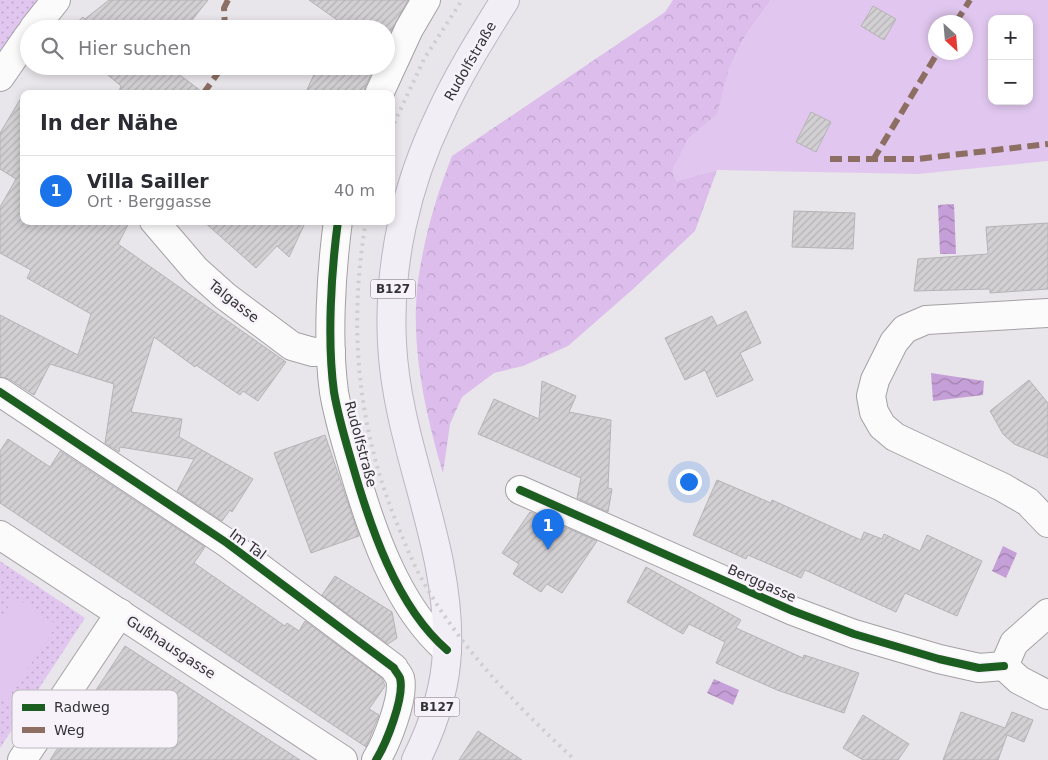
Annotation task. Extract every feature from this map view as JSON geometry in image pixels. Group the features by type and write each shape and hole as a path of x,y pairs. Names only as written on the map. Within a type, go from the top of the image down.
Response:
{"main road":[{"name":"Rudolfstraße","path":"416,760 432,725 438,702 447,650 446,618 437,551 402,418 395,381 391,317 394,274 409,196 439,115 459,76 505,0"}],"street":[{"path":"40,20 56,0"},
{"path":"395,59 409,29 426,0"},
{"path":"0,77 20,48"},
{"path":"381,90 388,75"},
{"name":"Talgasse","path":"157,225 196,270 225,296 292,346 313,352 331,350"},
{"name":"Rudolfstraße","path":"337,225 331,350 334,392 341,427 359,488 388,566 410,605 433,638 447,650"},
{"path":"1048,313 926,320 905,329 894,342 875,380 871,396 874,412 882,426 895,437 1002,487 1028,502 1048,523"},
{"name":"Im Tal","path":"0,392 227,543 394,668 400,678 400,696 392,726 376,760"},
{"name":"Berggasse","path":"520,490 793,611 854,634 939,659 979,668 1004,666"},
{"name":"Gußhausgasse","path":"0,535 343,760"},
{"path":"69,690 120,613"},
{"path":"1048,613 1014,643 1004,666 1019,680 1048,695"},
{"path":"22,760 30,748"}],"shaded area":[{"path":"0,0 42,0 28,20 20,20 20,32 0,61"},
{"path":"771,0 1048,0 1048,161 918,174 717,170 676,181 672,170 688,139 717,114 729,69 744,38"},
{"path":"0,561 85,618 38,690 12,690 12,730 0,748"},
{"path":"15,597 57,625 7,700 0,696 0,619"}],"green space":[{"path":"673,0 771,0 744,38 729,69 718,114 688,139 676,181 717,170 695,231 568,346 523,366 494,373 462,397 450,424 443,473 430,426 421,378 416,329 416,305 418,281 427,233 452,156 665,12"}],"water":[{"path":"954,204 956,254 940,254 938,205"},
{"path":"931,373 984,381 983,395 933,401"},
{"path":"1003,546 1017,553 1006,578 992,571"},
{"path":"714,679 739,690 733,705 707,693"}],"building":[{"path":"109,0 208,0 192,20 80,20 83,17 85,19"},
{"path":"309,0 408,0 395,24 395,20 337,20"},
{"path":"873,6 896,19 884,40 861,26"},
{"path":"108,75 180,75 200,90 120,90 121,86"},
{"path":"314,75 371,75 365,90 307,90"},
{"path":"20,100 20,225 128,225 118,244 286,362 258,401 243,391 240,395 196,365 195,367 154,337 131,412 182,419 179,437 253,479 232,512 230,510 222,521 177,491 194,459 120,447 119,452 105,443 114,384 50,364 34,395 9,379 0,377 0,315 78,355 91,314 27,278 31,270 0,253 0,207 16,179 0,169 0,133"},
{"path":"811,112 831,122 816,152 796,142"},
{"path":"794,211 855,213 853,249 792,247"},
{"path":"1048,223 1048,289 990,293 990,289 914,291 918,259 988,254 986,227"},
{"path":"208,225 304,225 289,257 277,246 256,268"},
{"path":"746,311 761,343 740,353 753,380 717,397 705,370 685,380 665,338 712,316 717,326"},
{"path":"1029,380 1048,403 1048,458 1014,444 1003,434 990,411"},
{"path":"542,381 576,396 569,412 611,420 608,488 612,489 608,512 577,498 581,478 478,434 494,399 539,419"},
{"path":"325,435 359,536 311,553 274,453"},
{"path":"8,439 50,467 60,451 205,547 194,563 285,626 287,623 299,631 305,621 382,678 385,686 369,709 379,715 366,747 0,503 0,451"},
{"path":"717,480 771,503 772,500 861,540 864,532 882,539 884,534 920,551 927,535 982,561 957,616 905,593 896,612 805,570 801,578 748,555 746,559 693,535"},
{"path":"530,512 597,541 562,593 547,584 541,592 513,574 519,564 502,553"},
{"path":"646,567 741,620 736,628 803,658 804,655 859,673 844,713 777,690 716,663 725,642 689,624 683,634 627,602"},
{"path":"335,576 392,612 397,638 388,644 322,595"},
{"path":"125,646 300,760 50,760 58,748 178,748 178,690 96,690"},
{"path":"961,712 1005,728 1012,712 1033,720 1024,742 1007,735 998,760 943,760"},
{"path":"863,715 909,744 898,760 863,760 843,748"},
{"path":"478,731 522,760 459,760"}],"railway":[{"path":"395,121 424,59 462,0"},
{"path":"365,225 358,299 357,337 360,376 373,452 398,526 421,578 440,610 457,633 493,678 575,760"}],"marked path":[{"path":"225,20 224,8 228,0"},
{"path":"960,15 970,0"},
{"path":"873,160 933,60"},
{"path":"206,90 217,75"},
{"path":"830,159 917,159 1048,144"}],"cycle path":[{"path":"338,225 333,262 330,329 334,392 340,419 367,513 387,564 413,611 429,632 447,650"},
{"path":"0,392 227,543 394,668 400,678 400,697 385,743 376,760"},
{"path":"520,490 793,611 854,634 939,659 979,668 1004,666"}],"place":[{"name":"Villa Sailler","path":"548,550"}]}
